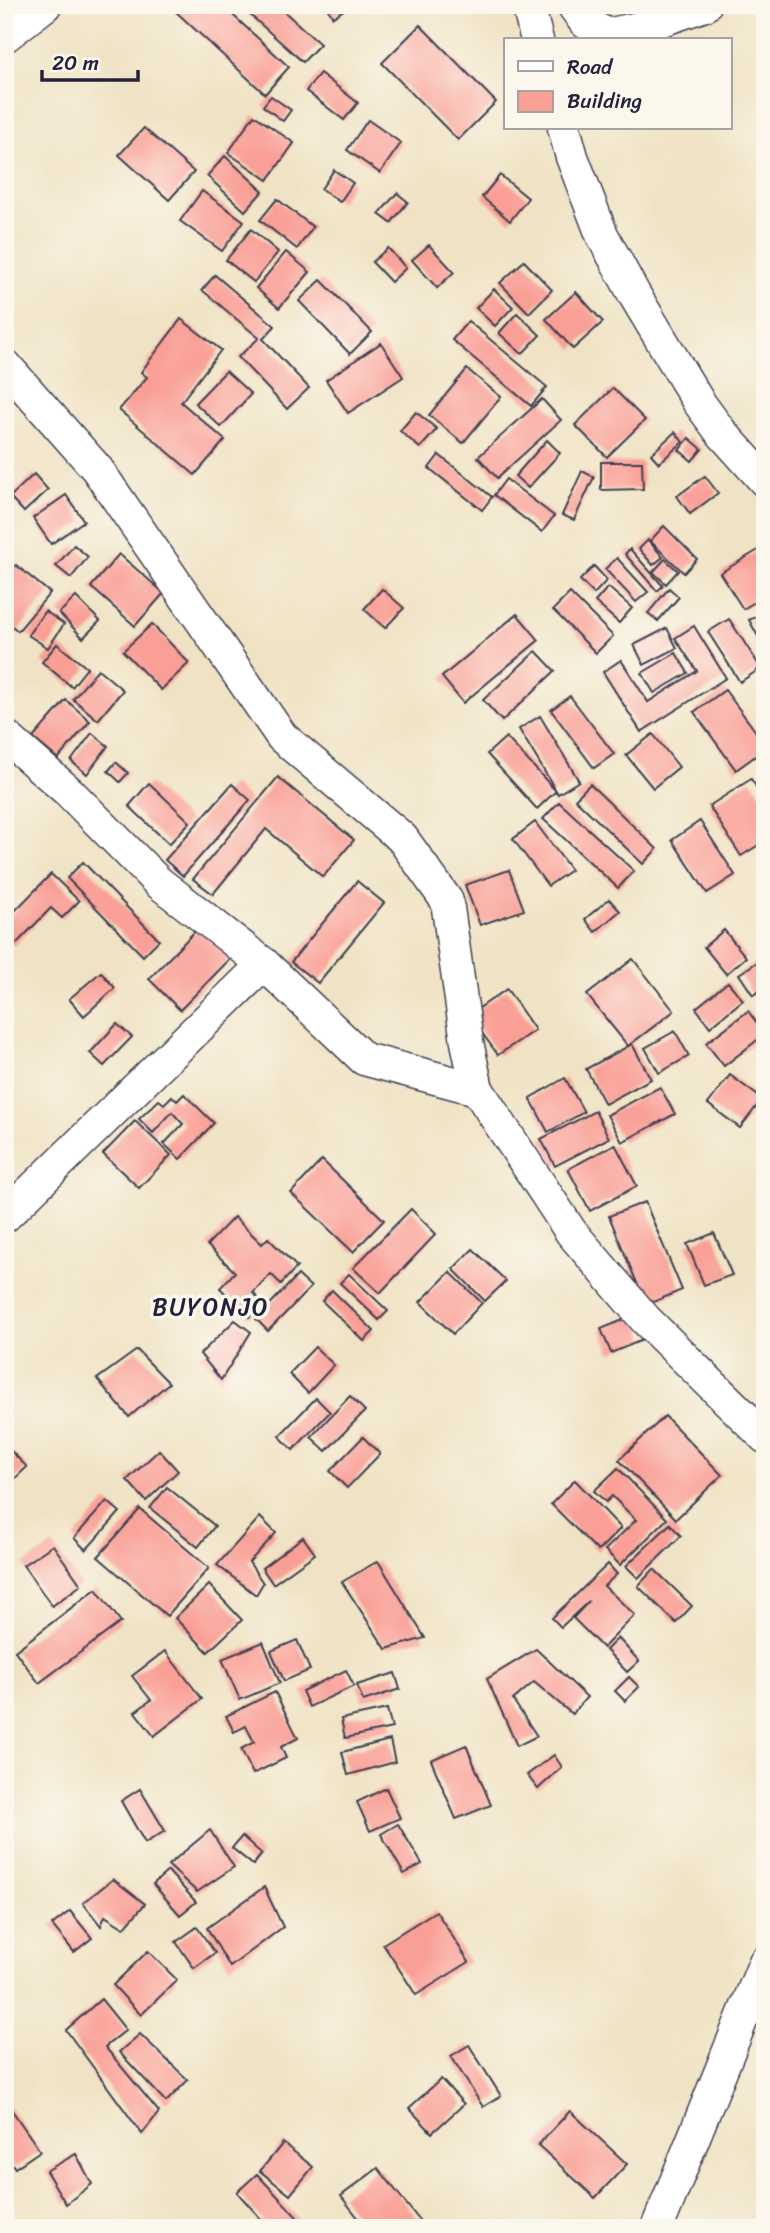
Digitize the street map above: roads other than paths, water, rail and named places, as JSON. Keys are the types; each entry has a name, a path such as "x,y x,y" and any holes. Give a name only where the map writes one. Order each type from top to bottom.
{"street":[{"path":"5,36 45,5"},
{"path":"528,5 536,38"},
{"path":"573,5 585,22 607,34 639,28 705,5"},
{"path":"565,130 572,157 602,234 634,294 698,401 765,481"},
{"path":"5,365 97,469 282,737 402,838 447,901 467,1042 477,1089 571,1232 646,1320 765,1437"},
{"path":"5,736 69,793 158,882 264,964 363,1059 477,1089"},
{"path":"5,1216 264,964"},
{"path":"657,2228 765,1962"}],"district":[{"name":"BUYONJO","path":"211,1307"}]}
